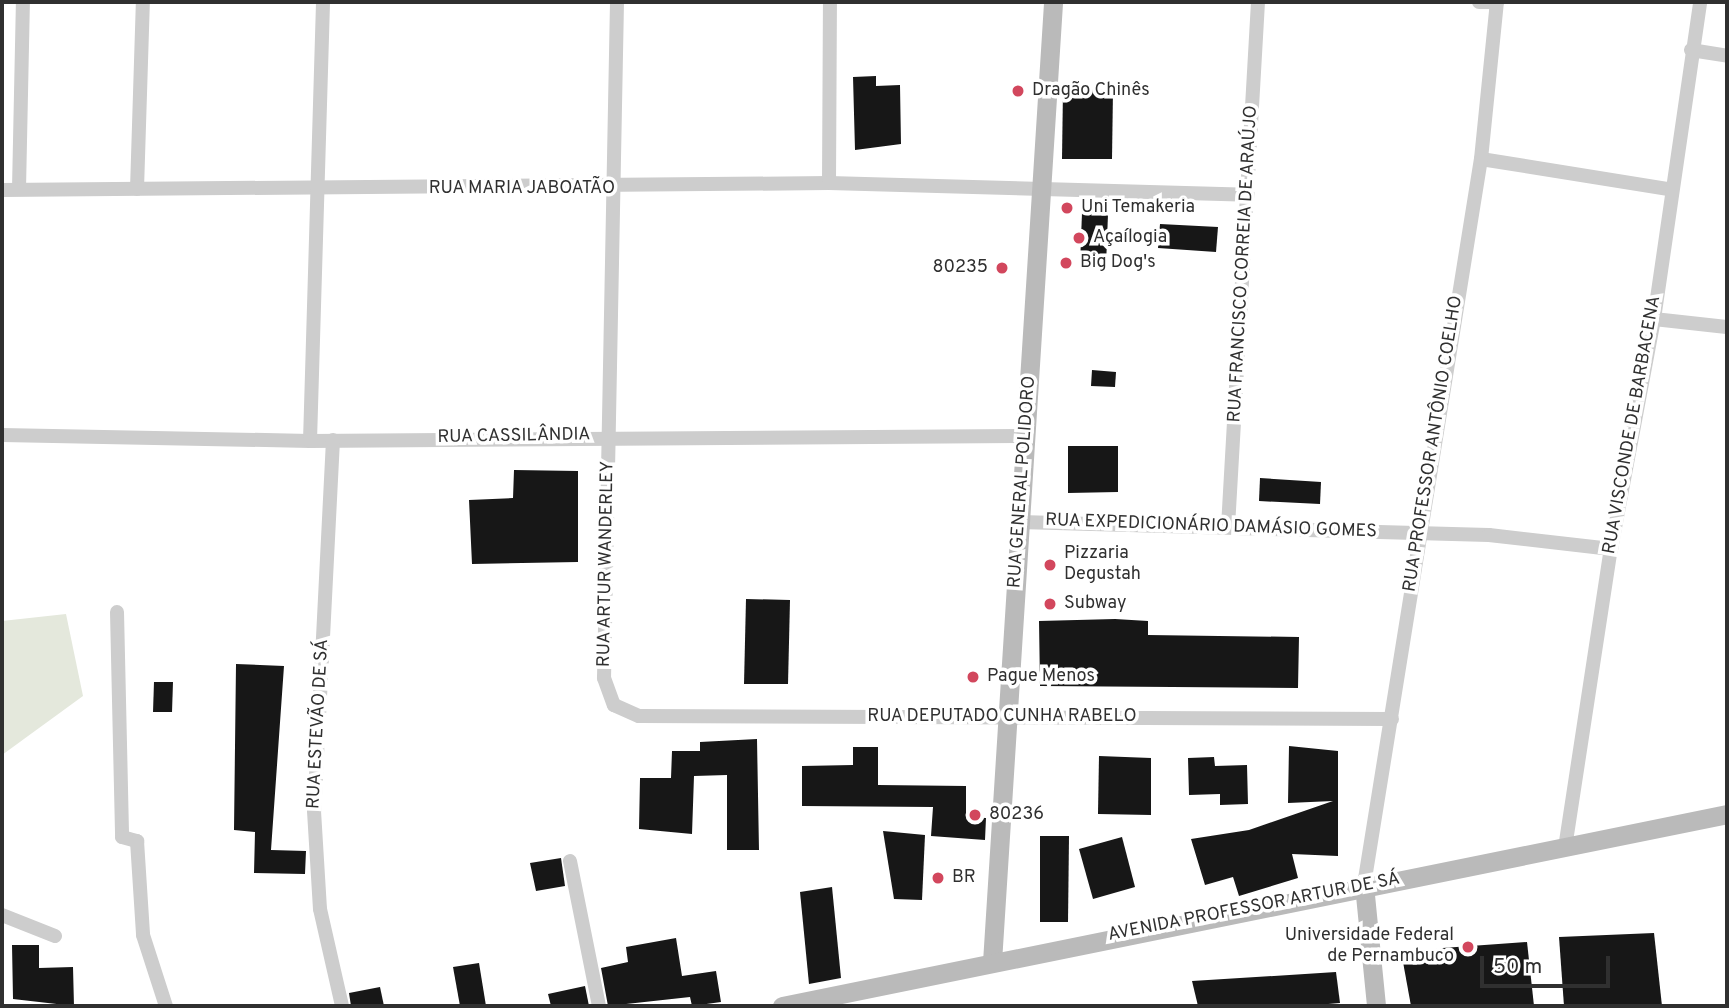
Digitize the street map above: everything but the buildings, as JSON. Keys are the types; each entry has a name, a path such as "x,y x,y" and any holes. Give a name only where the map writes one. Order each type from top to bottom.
{"street":[{"path":"19,189 23,2"},
{"path":"137,189 143,2"},
{"path":"310,441 322,189 323,2"},
{"name":"RUA ARTUR WANDERLEY","path":"614,705 604,678 617,2"},
{"path":"830,2 830,183"},
{"name":"RUA GENERAL POLIDORO","path":"992,962 1054,2"},
{"name":"RUA FRANCISCO CORREIA DE ARAÚJO","path":"1228,527 1258,2"},
{"path":"1479,2 1497,2"},
{"name":"RUA PROFESSOR ANTÔNIO COELHO","path":"1364,885 1481,159 1497,2"},
{"name":"RUA VISCONDE DE BARBACENA","path":"1565,848 1611,549 1654,320 1669,189 1700,2"},
{"path":"1691,50 1727,55"},
{"path":"1481,159 1669,189"},
{"name":"RUA MARIA JABOATÃO","path":"2,190 615,188 830,183 1043,186 1248,195"},
{"path":"1654,320 1727,327"},
{"name":"RUA CASSILÂNDIA","path":"2,435 310,441 610,436 1026,436"},
{"name":"RUA ESTEVÃO DE SÁ","path":"333,440 314,811 320,909 342,1006"},
{"name":"RUA EXPEDICIONÁRIO DAMÁSIO GOMES","path":"1020,522 1419,533 1611,549"},
{"path":"117,612 122,837 137,841 143,936 166,1006"},
{"name":"RUA DEPUTADO CUNHA RABELO","path":"614,705 639,716 1392,719"},
{"name":"AVENIDA PROFESSOR ARTUR DE SÁ","path":"782,1006 1364,885 1565,848 1727,814"},
{"path":"570,861 599,1006"},
{"path":"1364,885 1376,1006"},
{"path":"2,915 55,936"}],"shaded area":[{"path":"66,614 83,696 2,755 2,621"}],"place":[{"name":"Dragão Chinês","path":"1018,91"},
{"name":"Uni Temakeria","path":"1067,208"},
{"name":"Açaílogia","path":"1079,238"},
{"name":"Big Dog's","path":"1066,263"},
{"name":"80235","path":"1002,268"},
{"name":"Pizzaria Degustah","path":"1050,565"},
{"name":"Subway","path":"1050,604"},
{"name":"Pague Menos","path":"973,677"},
{"name":"80236","path":"975,815"},
{"name":"BR","path":"938,878"},
{"name":"Universidade Federal de Pernambuco","path":"1468,947"}]}
